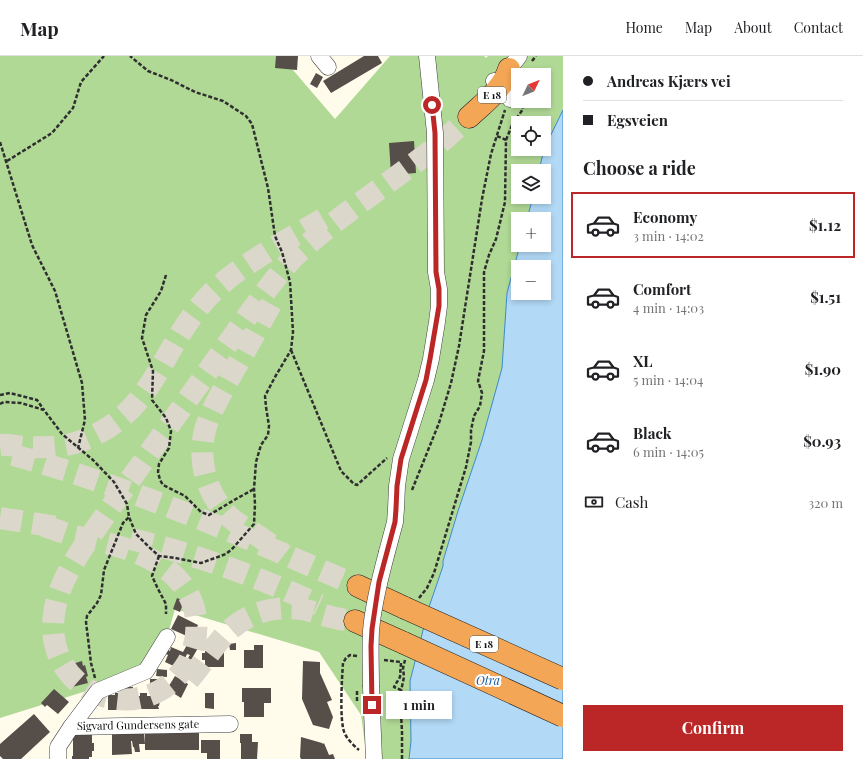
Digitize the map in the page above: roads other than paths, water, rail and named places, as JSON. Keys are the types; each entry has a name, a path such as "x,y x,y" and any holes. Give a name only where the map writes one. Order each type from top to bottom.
{"highway":[{"name":"E 18","path":"466,114 509,82"},
{"name":"E 18","path":"358,586 412,604 563,679"},
{"path":"354,621 404,653 563,716"}],"street":[{"path":"368,756 372,629 379,582 395,522 397,486 401,459 426,380 439,306 439,289 436,272 435,133 427,56"},
{"name":"Sigvard Gundersens gate","path":"71,727 98,691 146,671 167,638"},
{"name":"Sigvard Gundersens gate","path":"71,727 230,724"},
{"path":"58,759 58,748 71,727"}],"water":[{"name":"Otra","path":"563,110 563,759 409,759 411,741 410,681 429,607 443,566 443,561 458,511 482,440 502,368 507,293 511,278 511,300 551,300 551,260 516,260 518,252 551,252 551,212 529,212 531,204 551,204 551,164 541,164 542,156 551,156 551,135"}],"tunnel":[{"path":"44,526 74,536 86,538 90,539 102,542 133,551 158,563 179,581 187,592 193,605 196,619 196,632 194,646 189,660 186,666 172,682 159,691 144,697 114,699 100,695 86,688 74,678 60,659 55,645 53,630 57,598 68,572 88,540 93,533 98,526 127,484 249,314 271,284 296,255 329,227 433,149 469,117"},
{"path":"0,445 24,447 61,446 81,441 104,430 123,416 138,400 151,383 186,325 200,306 216,289 253,261 323,219"},
{"path":"271,304 211,414 205,430 202,454 203,466 210,490 223,510 240,525 284,555"},
{"path":"13,455 52,466 191,515 358,586"},
{"path":"0,518 57,527"},
{"path":"131,539 226,567 319,605"},
{"path":"189,680 229,631 247,618 267,610 289,608 301,609 355,621"}]}
